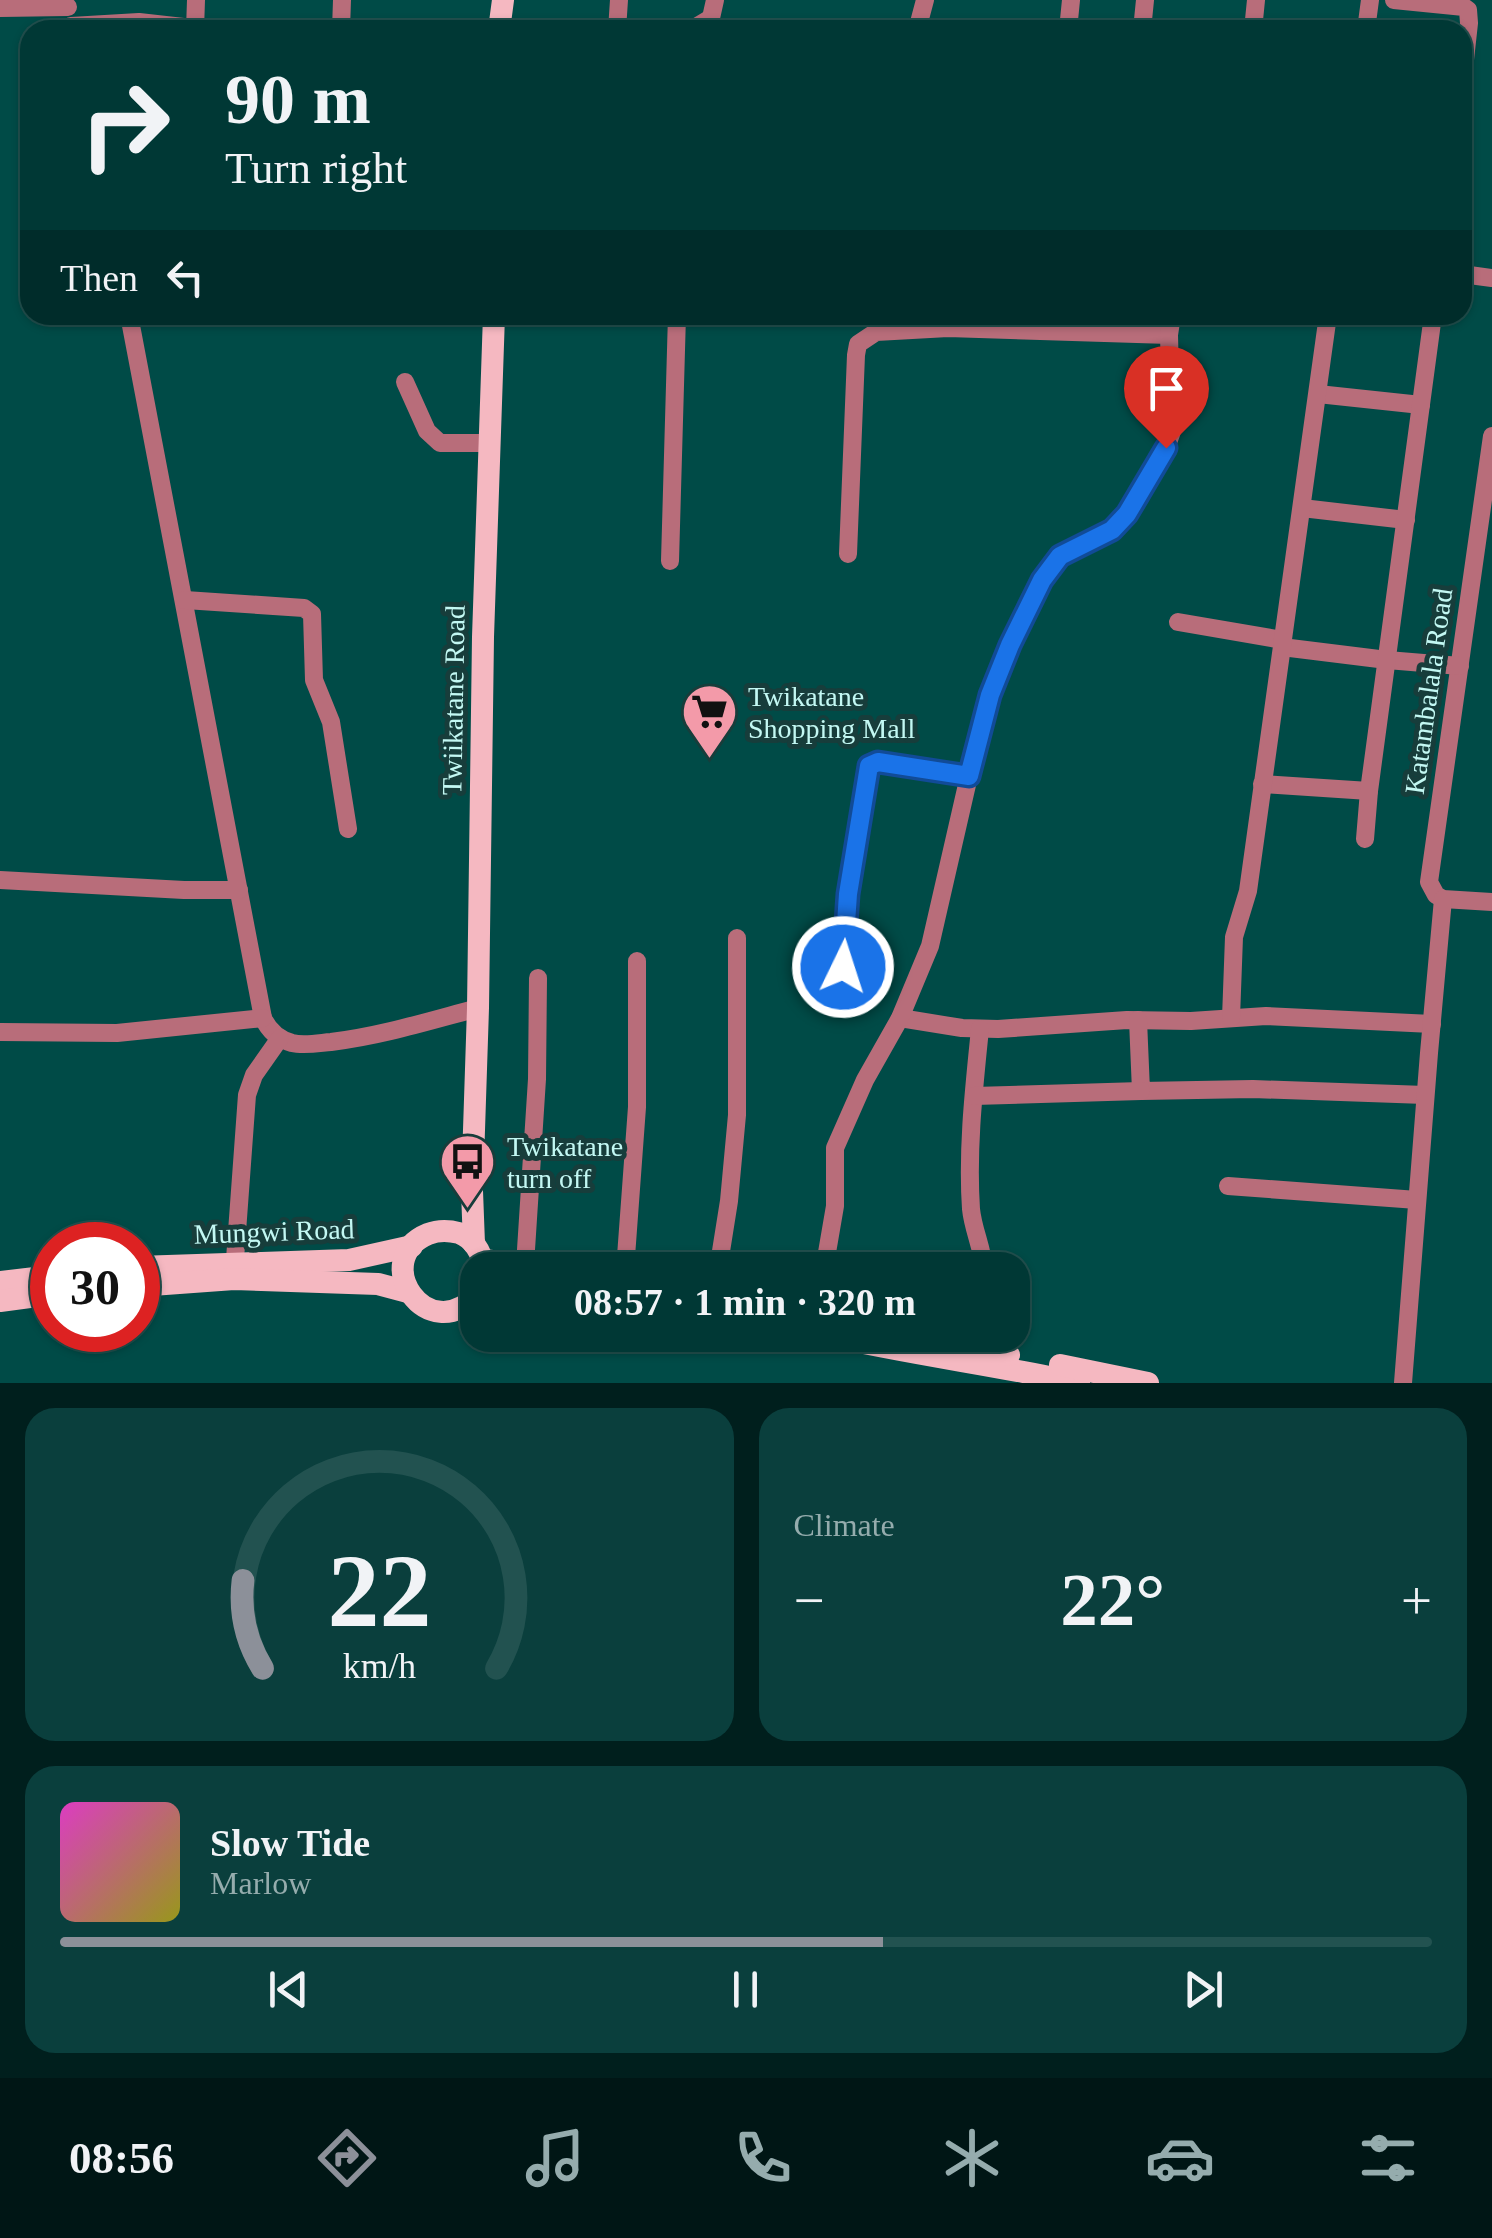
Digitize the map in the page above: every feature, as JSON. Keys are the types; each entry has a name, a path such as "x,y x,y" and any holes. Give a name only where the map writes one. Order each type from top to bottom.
{"main road":[{"name":"Twiikatane Road","path":"480,1252 472,1190 494,325"},
{"path":"472,1190 446,1230 456,1232 475,1252"},
{"name":"Mungwi Road","path":"160,1283 349,1260 412,1246 421,1237 446,1230"},
{"path":"408,1292 403,1268 412,1246"},
{"name":"Mungwi Road","path":"160,1268 378,1284 408,1292 429,1310 460,1308"},
{"path":"0,1282 30,1279"},
{"path":"0,1301 30,1297"},
{"path":"902,1352 1024,1371 1148,1383"},
{"path":"994,1352 1024,1371 1079,1383"}],"street":[{"path":"1394,0 1464,7 1468,10 1467,20"},
{"path":"0,8 116,20"},
{"path":"131,325 268,1028 295,1044 314,1044 370,1037 478,1008"},
{"path":"670,561 677,325"},
{"path":"827,1252 834,1206 835,1148 860,1090 900,1018 930,946 990,695 1042,580 1060,556 1112,530 1127,514 1166,448 1175,423 1170,325"},
{"path":"1231,1018 1234,937 1248,891 1327,325"},
{"path":"1365,839 1432,325"},
{"path":"848,554 858,344 876,332 948,328 1169,335"},
{"path":"405,382 427,431 440,443 490,443"},
{"path":"1318,394 1421,404"},
{"name":"Katambalala Road","path":"1444,898 1436,895 1429,882 1492,436"},
{"path":"1302,508 1406,520"},
{"path":"184,600 304,608 312,614 314,680 331,722 348,829"},
{"path":"1178,622 1282,644 1460,666"},
{"path":"844,1008 848,894 869,766 878,762 969,776"},
{"path":"1262,784 1370,791"},
{"path":"0,880 239,890"},
{"path":"1404,1383 1444,898 1492,902"},
{"path":"721,1252 737,1115 738,938"},
{"path":"626,1252 637,1108 637,961"},
{"path":"526,1252 537,1079 538,978"},
{"path":"900,1018 980,1029 1266,1016 1432,1024"},
{"path":"0,1032 117,1033 263,1018"},
{"path":"1138,1020 1142,1091"},
{"path":"980,1029 970,1152 972,1213 982,1252"},
{"path":"235,1271 246,1095 254,1075 280,1038"},
{"path":"974,1096 1253,1089 1425,1095"},
{"path":"1228,1186 1417,1200"}],"place":[{"name":"Twikatane Shopping Mall","path":"709,761"},
{"name":"Twikatane turn off","path":"468,1211"}],"route":[{"path":"843,967 848,894 869,766 878,762 969,776 990,695 1042,580 1060,556 1112,530 1143,490 1166,448"}]}
